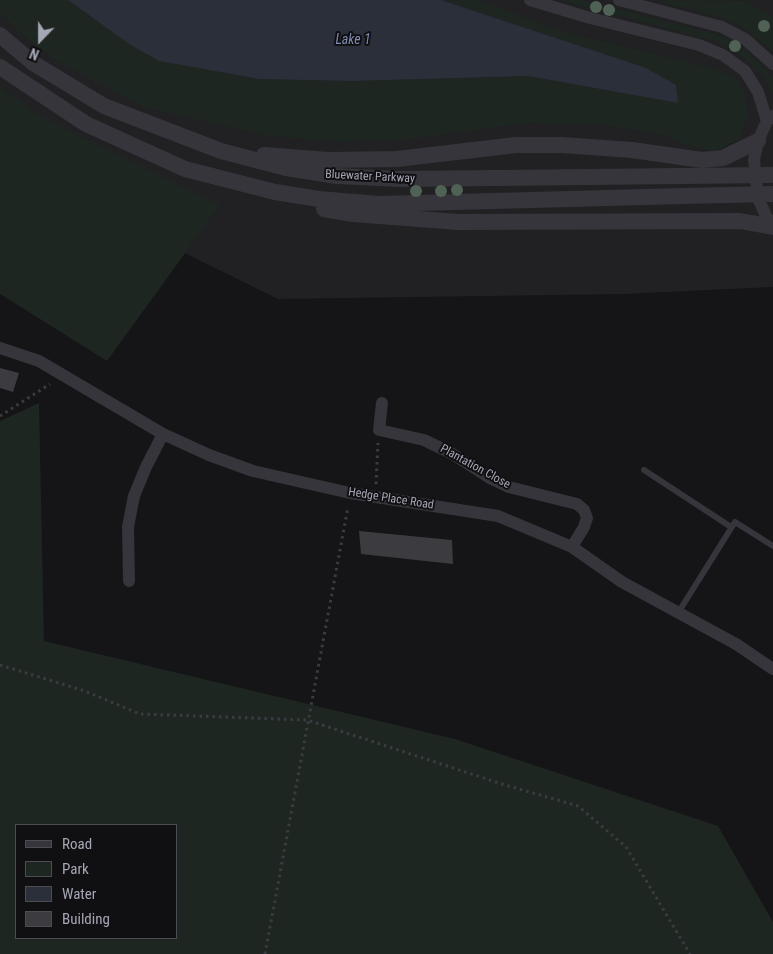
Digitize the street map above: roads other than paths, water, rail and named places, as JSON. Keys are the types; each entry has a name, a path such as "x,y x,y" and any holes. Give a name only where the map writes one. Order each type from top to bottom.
{"street":[{"path":"530,0 590,18 699,45 723,55 745,71 758,92 770,119 758,140 754,160 758,198 767,218 773,225"},
{"path":"619,0 722,27 745,39 773,64"},
{"name":"Bluewater Parkway","path":"0,35 33,63 104,106 222,151 286,168 352,178 773,175"},
{"name":"Bluewater Parkway","path":"0,67 86,124 184,169 282,193 364,203 424,204 773,194"},
{"path":"222,151 328,160 397,159 516,145 562,145 632,150 702,160 723,158 758,140"},
{"path":"184,169 301,205 353,214 482,223 740,221 773,225"},
{"name":"Hedge Place Road","path":"0,348 39,361 164,434 208,455 253,471 350,493 498,516 572,547 622,582 736,644 773,669"},
{"name":"Plantation Close","path":"382,403 379,430 424,440 451,453 509,488 577,504 584,510 587,518 572,547"},
{"path":"129,581 128,527 134,496 146,467 164,434"}],"lane":[{"path":"644,470 731,527"},
{"path":"678,613 735,522 773,546"}],"water":[{"name":"Lake 1","path":"68,0 441,0 646,68 676,85 678,103 528,76 352,81 259,79 159,61 129,44"}]}
